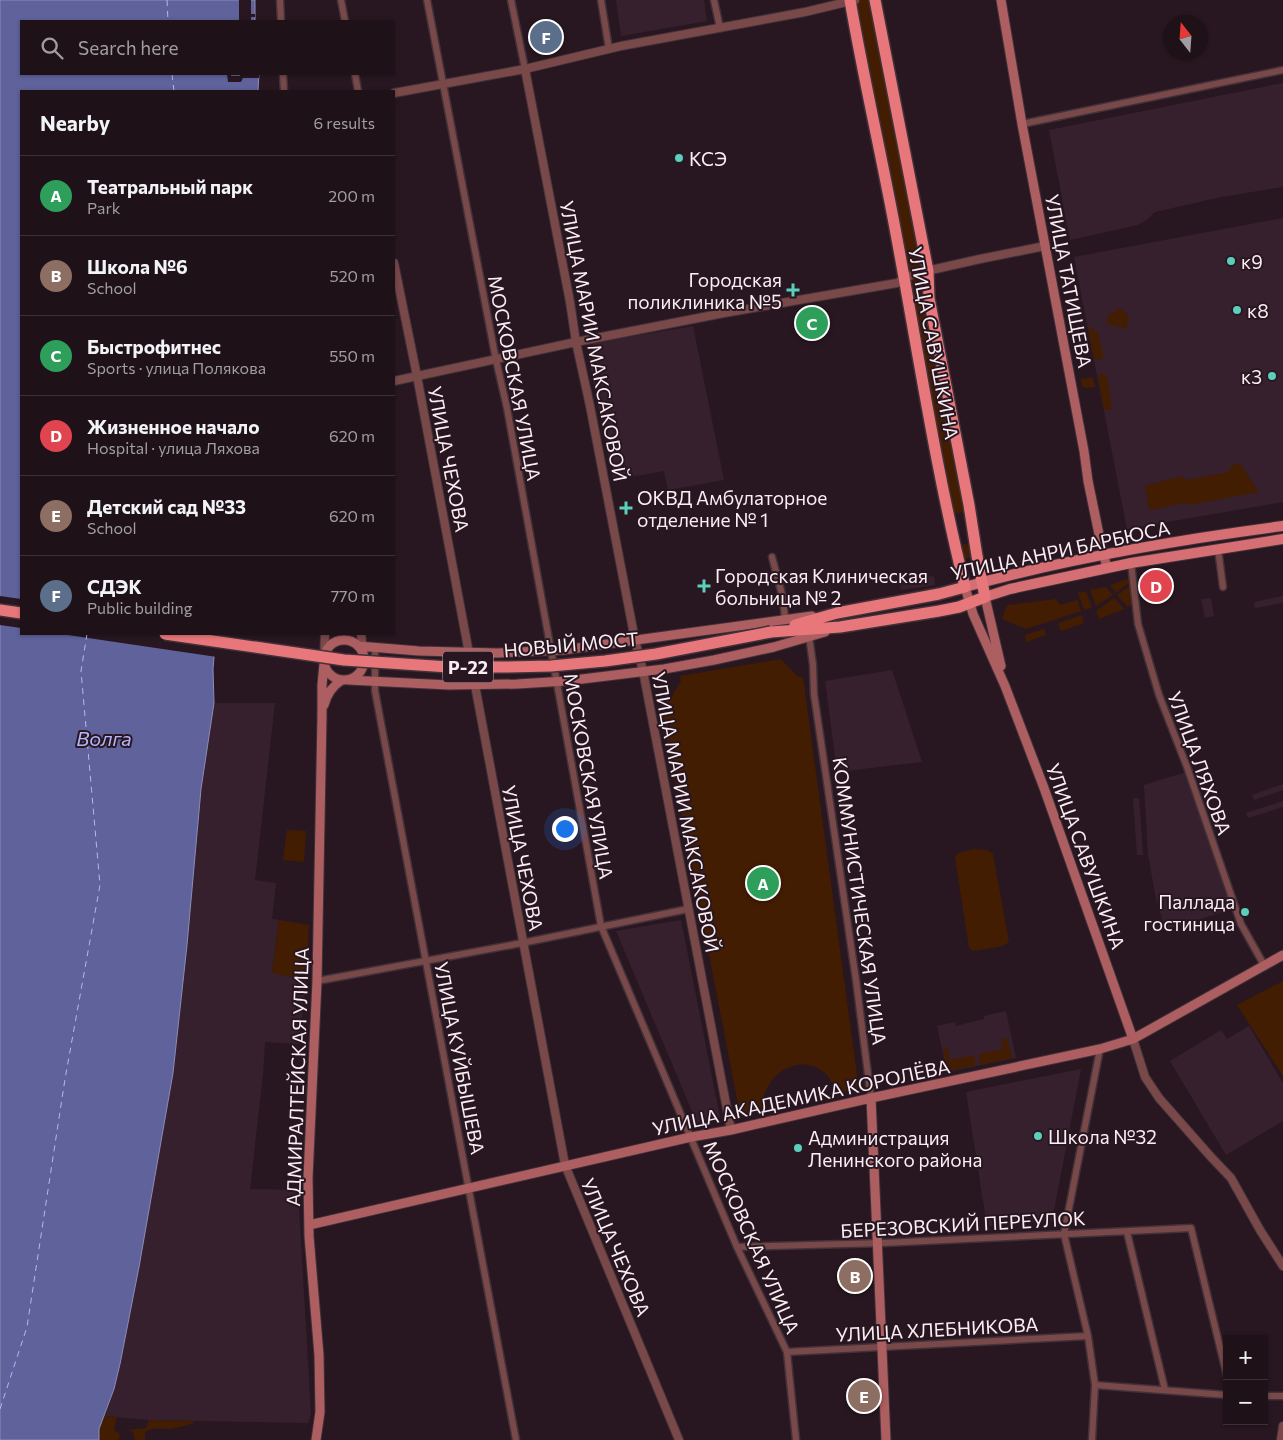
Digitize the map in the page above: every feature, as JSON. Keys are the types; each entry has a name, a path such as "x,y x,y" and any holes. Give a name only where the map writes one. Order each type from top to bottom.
{"highway":[{"name":"УЛИЦА САВУШКИНА","path":"852,0 949,515 965,587"},
{"name":"УЛИЦА САВУШКИНА","path":"875,0 928,271 929,298 986,597"},
{"path":"949,515 970,511"},
{"name":"УЛИЦА АНРИ БАРБЮСА","path":"771,632 837,613 965,587"},
{"name":"УЛИЦА АНРИ БАРБЮСА","path":"771,632 840,627 945,610 986,597"},
{"path":"0,610 20,613"},
{"name":"НОВЫЙ МОСТ","path":"172,635 344,660 450,667 505,667 551,666 656,654 771,632"}],"main road":[{"name":"УЛИЦА ТАТИЩЕВА","path":"1002,0 1022,124 1084,451 1088,481 1107,568"},
{"name":"УЛИЦА АНРИ БАРБЮСА","path":"965,587 1104,555 1283,526"},
{"name":"УЛИЦА АНРИ БАРБЮСА","path":"986,597 1010,589 1131,563 1283,539"},
{"name":"УЛИЦА САВУШКИНА","path":"965,587 980,631 1005,686 1045,793 1133,1039"},
{"name":"УЛИЦА САВУШКИНА","path":"986,597 1005,686"},
{"path":"837,613 563,650 497,653 419,650 360,646 347,640 340,640 329,646 324,660 326,670 330,675 336,679 345,680 449,685 556,682 606,677 714,660 774,647 840,627"},
{"path":"322,715 328,694 336,684 353,678 361,671 364,658 360,646"},
{"name":"АДМИРАЛТЕЙСКАЯ УЛИЦА","path":"316,1440 320,1412 308,1178 317,981 324,660"},
{"name":"УЛИЦА АКАДЕМИКА КОРОЛЁВА","path":"309,1225 691,1137 731,1130 1100,1049 1133,1039 1283,955"},
{"name":"КОММУНИСТИЧЕСКАЯ УЛИЦА","path":"871,1098 886,1440"}],"street":[{"path":"280,0 281,20"},
{"path":"341,0 345,20"},
{"name":"МОСКОВСКАЯ УЛИЦА","path":"427,0 496,360 507,408 601,926 737,1247 787,1352 796,1440"},
{"name":"УЛИЦА МАРИИ МАКСАКОВОЙ","path":"510,0 635,640 643,671 731,1130"},
{"path":"601,0 608,49"},
{"path":"714,0 720,28"},
{"path":"395,93 525,69 608,49 805,12 852,0"},
{"path":"1022,124 1283,70"},
{"path":"283,75 284,90"},
{"path":"355,75 358,90"},
{"path":"395,380 724,313 897,282 913,274 1045,246"},
{"name":"УЛИЦА ЧЕХОВА","path":"395,268 417,376 565,1166 679,1440"},
{"path":"1218,549 1223,586"},
{"path":"772,557 783,598 785,619"},
{"name":"УЛИЦА ЛЯХОВА","path":"1131,563 1138,624 1159,695 1187,768 1241,924 1264,965"},
{"path":"324,660 325,635"},
{"path":"360,646 361,635"},
{"name":"КОММУНИСТИЧЕСКАЯ УЛИЦА","path":"809,636 814,694 871,1098"},
{"name":"УЛИЦА КУЙБЫШЕВА","path":"375,647 375,691 516,1440"},
{"path":"317,981 522,943 688,909"},
{"path":"1133,1039 1146,1077 1154,1091 1231,1178 1283,1266"},
{"path":"1092,1440 1095,1385 1088,1336 1064,1234 1100,1049"},
{"name":"БЕРЕЗОВСКИЙ ПЕРЕУЛОК","path":"737,1247 877,1243 1190,1228 1223,1360"},
{"path":"1127,1232 1165,1390"},
{"name":"УЛИЦА ХЛЕБНИКОВА","path":"787,1352 1088,1336"},
{"path":"1095,1385 1223,1395"},
{"path":"1268,1396 1283,1396"},
{"path":"1281,1440 1283,1426"}],"shaded area":[{"path":"616,0 704,0 707,21 621,36"},
{"path":"851,0 876,0 970,511 949,515"},
{"path":"1283,83 1283,187 1221,197 1155,212 1137,225 1070,240 1049,130"},
{"path":"1283,218 1283,502 1127,529 1074,257"},
{"path":"1118,308 1124,310 1129,317 1126,329 1106,323 1110,312 1114,313"},
{"path":"693,326 724,480 668,490 664,471 613,480 588,354 593,343"},
{"path":"1088,327 1097,331 1104,358 1097,360 1093,357"},
{"path":"1101,373 1107,376 1112,409 1104,410 1098,377"},
{"path":"1093,377 1095,387 1086,388 1082,386 1081,379"},
{"path":"1240,464 1259,492 1189,505 1186,503 1149,510 1145,486 1181,476 1187,480 1228,472 1232,465"},
{"path":"964,544 970,546 972,554 969,558 964,559 960,549"},
{"path":"934,576 935,585 901,590 899,581"},
{"path":"1129,578 1130,582 1116,593 1110,585"},
{"path":"1132,584 1134,603 1128,607 1117,595"},
{"path":"1106,587 1113,595 1096,606 1090,590"},
{"path":"1086,591 1092,608 1084,610 1078,593"},
{"path":"1283,596 1283,603 1255,608 1254,602"},
{"path":"1114,598 1124,609 1099,619 1096,611"},
{"path":"1211,598 1214,616 1205,618 1201,599"},
{"path":"1056,599 1060,605 1077,600 1081,611 1026,629 1002,619 1007,605"},
{"path":"1082,615 1084,623 1061,631 1058,623"},
{"path":"1044,629 1046,635 1026,642 1025,635"},
{"path":"781,659 798,677 803,677 859,1090 836,1093 832,1082 825,1073 818,1068 802,1064 787,1068 774,1078 764,1095 765,1111 740,1114 660,702 670,700 681,681 680,676"},
{"path":"892,670 922,762 837,772 825,681"},
{"path":"214,703 275,703 255,880 276,883 272,919 279,920 272,972 306,980 299,1044 265,1042 250,1189 298,1190 311,1414 308,1423 149,1420 105,1416 120,1364 173,1073 201,789"},
{"path":"1186,772 1232,909 1165,930 1155,894 1148,854 1144,785"},
{"path":"1283,784 1283,790 1254,800 1252,795"},
{"path":"1133,798 1139,798 1143,855 1137,855"},
{"path":"1283,801 1283,807 1248,818 1246,813"},
{"path":"287,830 306,831 304,862 283,860"},
{"path":"973,849 987,850 993,854 1009,942 1003,946 973,951 969,948 955,857 959,853"},
{"path":"279,920 309,925 306,980 272,973"},
{"path":"681,920 720,1117 697,1123 616,931"},
{"path":"1283,981 1283,1076 1237,1005"},
{"path":"1006,1011 1016,1058 947,1072 937,1026 955,1022 956,1026 984,1019 984,1016"},
{"path":"1249,1026 1283,1083 1283,1121 1226,1155 1170,1061 1221,1030 1227,1039"},
{"path":"1007,1038 1012,1058 981,1065 978,1054 1003,1049 1001,1040"},
{"path":"948,1048 950,1060 974,1055 976,1065 948,1071 943,1049"},
{"path":"1081,1069 1052,1221 987,1226 966,1092"},
{"path":"105,1416 117,1417 114,1430 120,1434 119,1440 93,1440"},
{"path":"149,1420 194,1421 193,1423 175,1428 150,1429 146,1433 145,1440 135,1440 133,1432 128,1430 146,1428"}],"water":[{"name":"Волга","path":"0,0 255,0 255,20 20,20 20,75 259,75 258,90 20,90 20,635 216,635 213,669 214,703 201,789 173,1073 139,1267 114,1389 99,1429 99,1440 0,1440"}],"pier":[{"path":"239,0 251,0 251,14 255,14 255,17 251,17 251,20 239,20"},
{"path":"227,75 259,75 259,78 243,78 241,82 228,82"},
{"path":"0,596 20,599 20,628 0,625"},
{"path":"68,635 219,635 217,657"}],"ferry route":[{"path":"167,0 168,20"},
{"path":"172,75 174,90"},
{"path":"0,1409 27,1327 65,1079 100,885 81,671 87,635"}],"place":[{"name":"СДЭК","path":"546,37"},
{"name":"КСЭ","path":"679,158"},
{"name":"к9","path":"1231,261"},
{"name":"Городская поликлиника №5","path":"793,290"},
{"name":"к8","path":"1237,310"},
{"name":"Быстрофитнес","path":"812,323"},
{"name":"к3","path":"1272,376"},
{"name":"ОКВД Амбулаторное отделение № 1","path":"626,508"},
{"name":"Городская Клиническая больница № 2","path":"704,586"},
{"name":"Жизненное начало","path":"1156,586"},
{"name":"Театральный парк","path":"763,883"},
{"name":"Паллада гостиница","path":"1245,912"},
{"name":"Школа №32","path":"1038,1136"},
{"name":"Администрация Ленинского района","path":"798,1148"},
{"name":"Школа №6","path":"855,1276"},
{"name":"Детский сад №33","path":"864,1396"}]}
